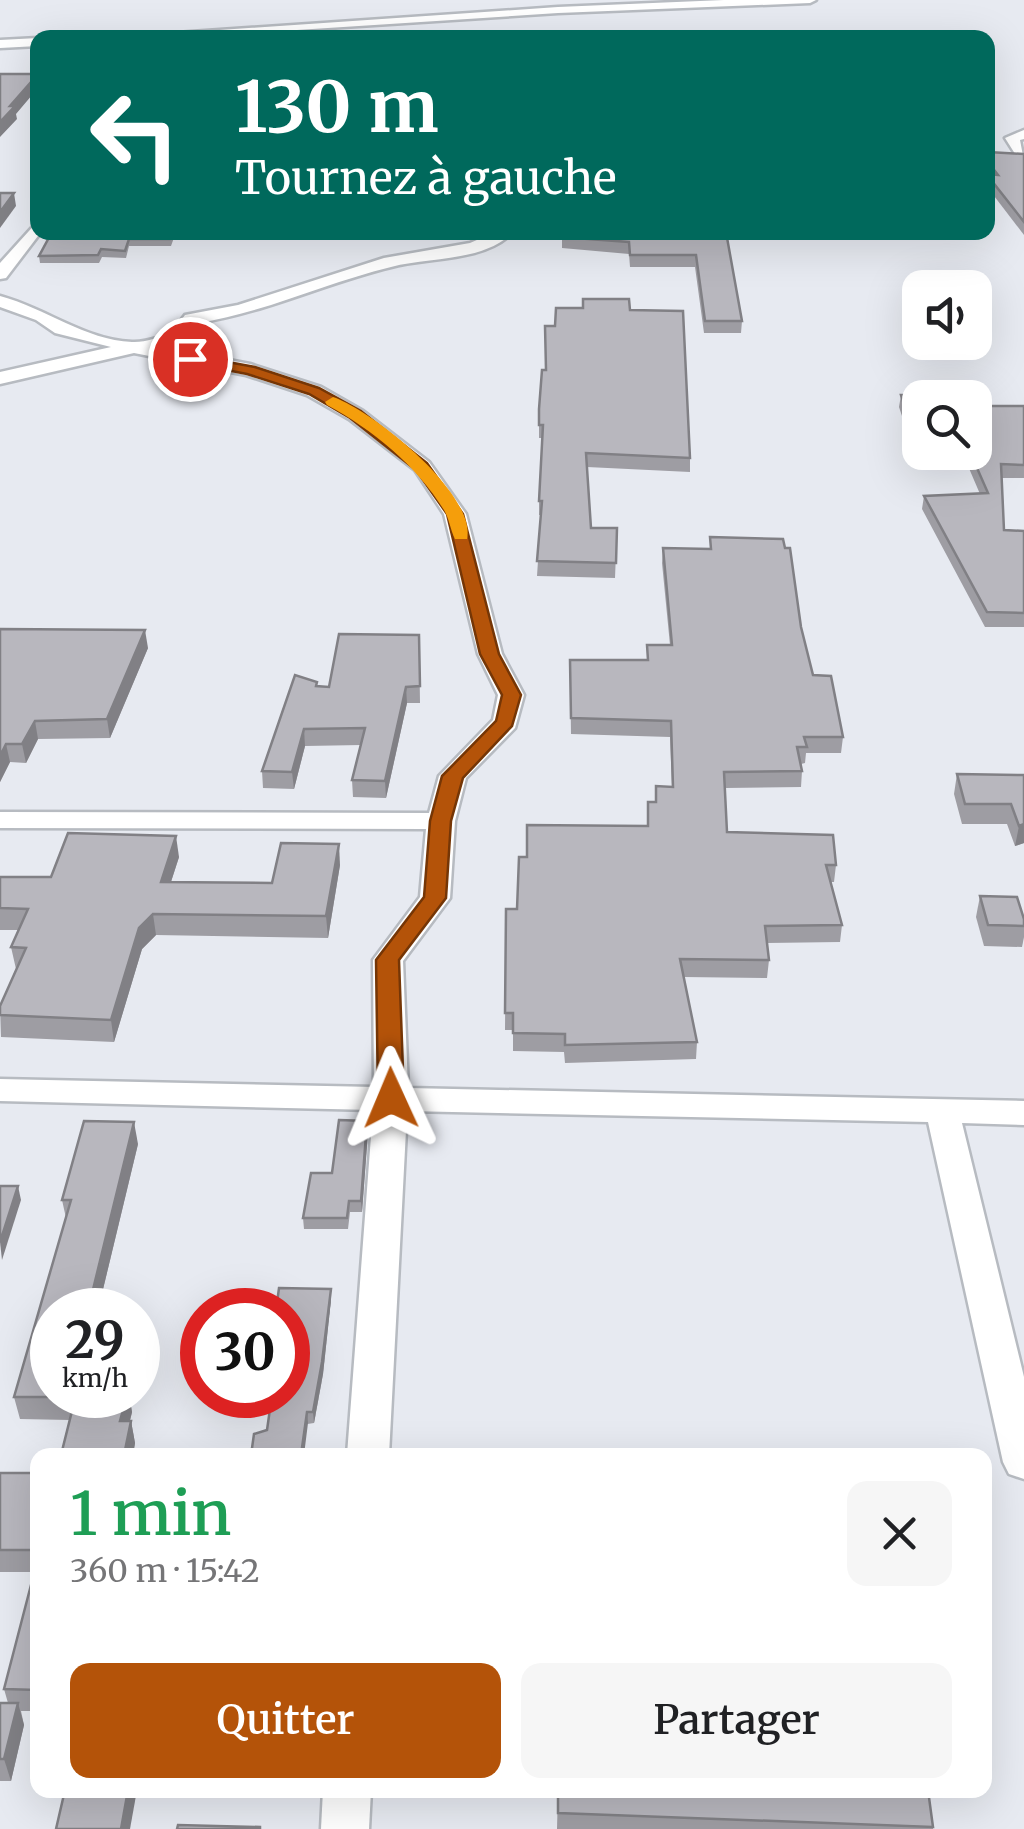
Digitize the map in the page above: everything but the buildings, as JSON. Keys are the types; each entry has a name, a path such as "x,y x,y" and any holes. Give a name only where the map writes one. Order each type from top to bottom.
{"street":[{"path":"252,30 558,10 810,0"},
{"path":"0,44 30,42"},
{"path":"1024,134 1012,138 1024,156"},
{"path":"0,274 30,236"},
{"path":"0,378 177,338 191,319 230,315 340,276 462,250 489,240"},
{"path":"0,301 42,316 61,329 250,370 314,391 356,414 422,466 455,514 490,654 511,695 506,722 453,776 440,821 435,898 388,960 391,1098 368,1448"},
{"path":"0,820 440,821"},
{"path":"0,1090 1024,1112"},
{"path":"942,1111 1024,1462"},
{"path":"345,1829 347,1798"}],"slow traffic":[{"path":"333,402 356,414 422,466 455,514 461,535"}],"route":[{"path":"190,359 250,370 314,391 356,414 422,466 455,514 490,654 511,695 506,722 453,776 440,821 435,898 388,960 391,1098"}]}
